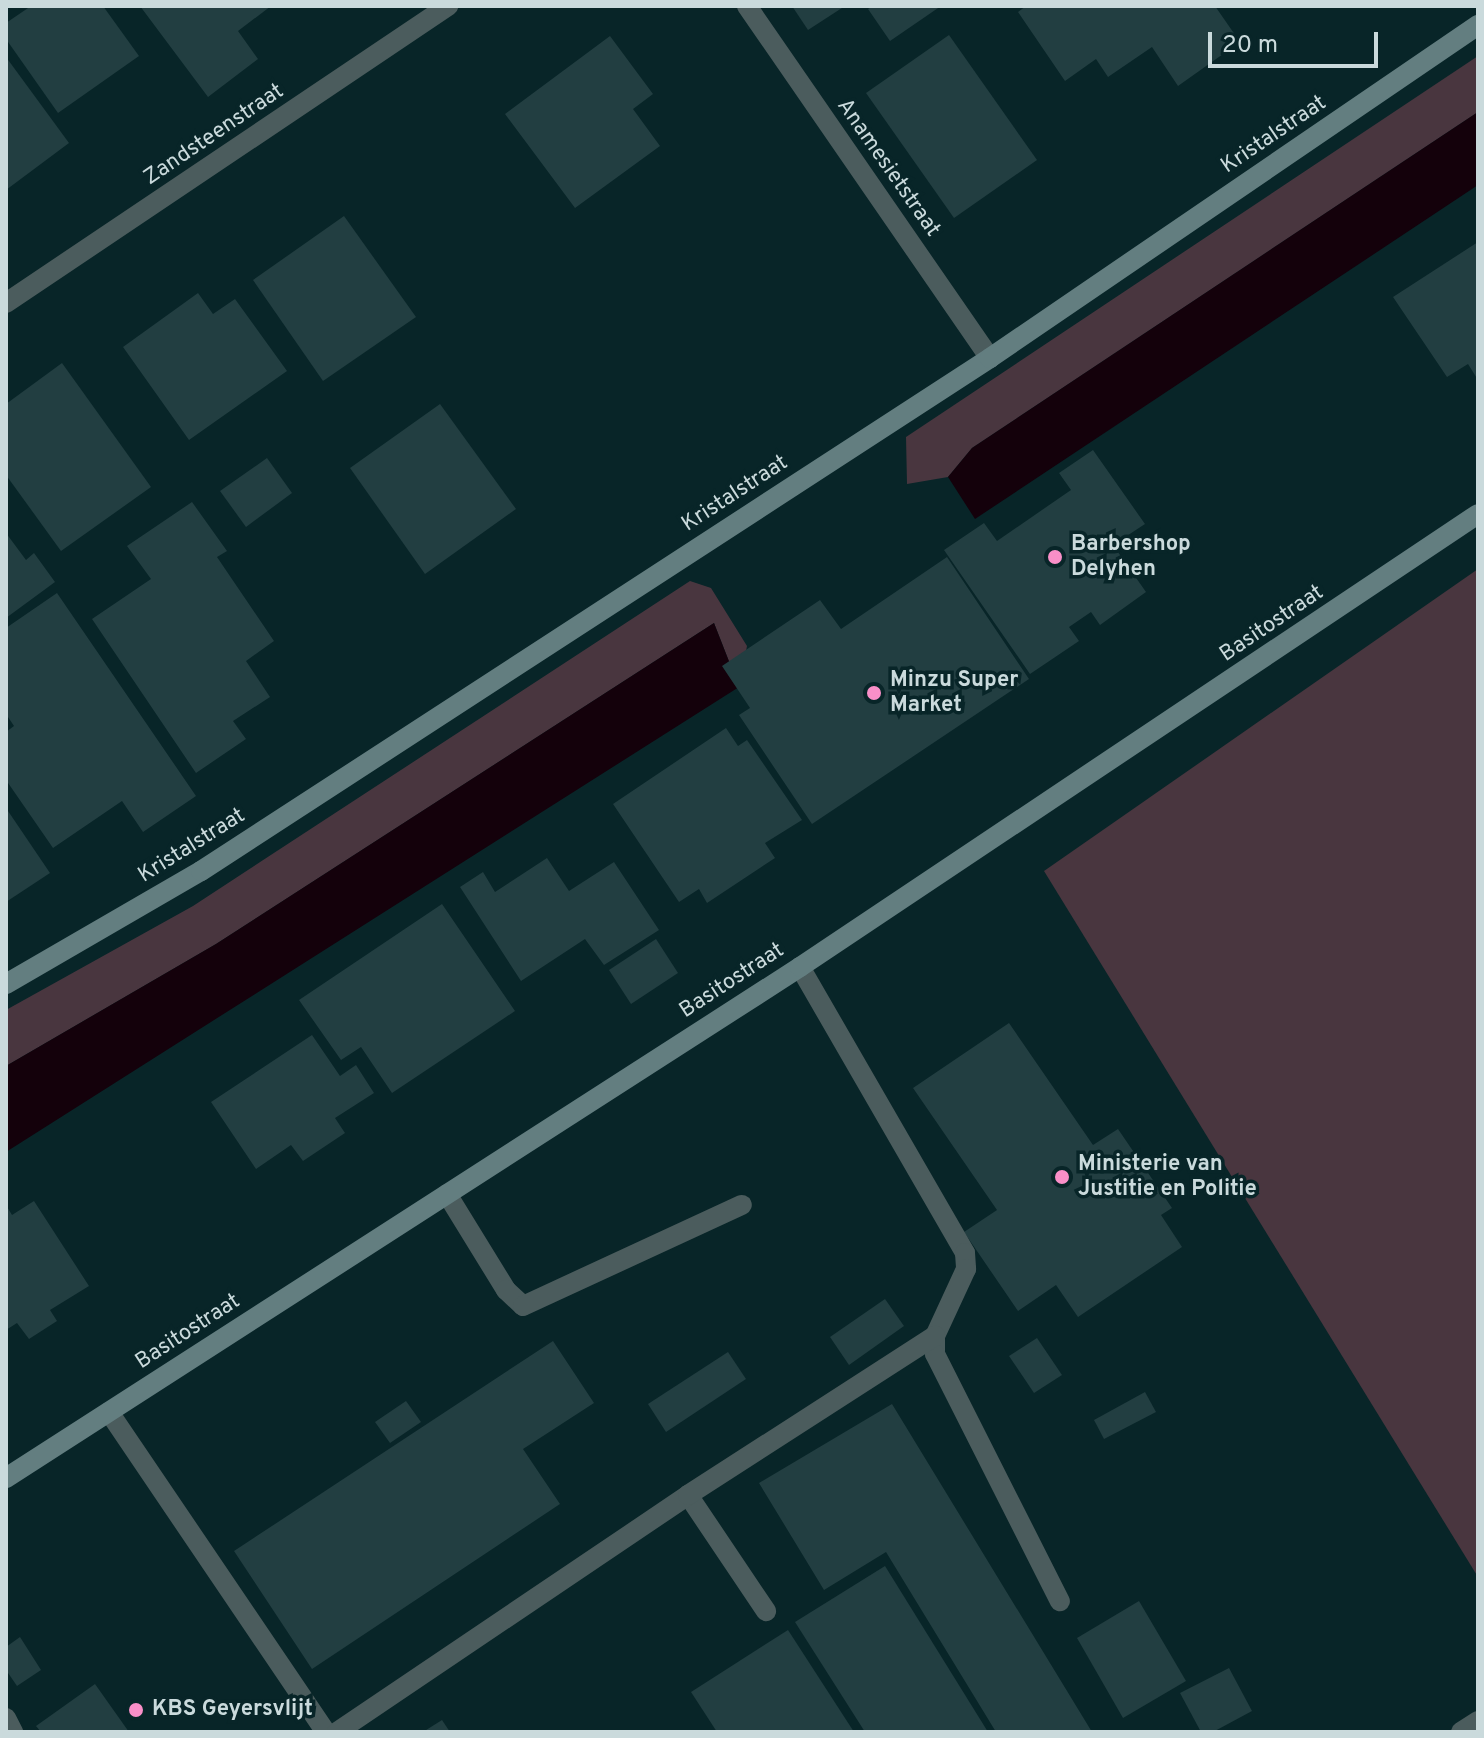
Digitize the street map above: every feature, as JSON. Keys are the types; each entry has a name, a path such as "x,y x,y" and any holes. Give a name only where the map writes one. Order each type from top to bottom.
{"street":[{"name":"Zandsteenstraat","path":"6,303 448,6"},
{"name":"Anamesietstraat","path":"747,6 990,358"},
{"name":"Kristalstraat","path":"6,984 201,871 990,358 1478,25"},
{"name":"Basitostraat","path":"6,1478 800,967 1478,514"},
{"path":"800,967 965,1253 966,1269 935,1336 935,1354 1060,1601"},
{"path":"447,1194 506,1290 523,1306 742,1205"},
{"path":"337,1732 688,1495 935,1336"},
{"path":"109,1412 326,1732"},
{"path":"688,1495 766,1611"},
{"path":"6,1718 13,1732"},
{"path":"1461,1732 1478,1721"}],"shaded area":[{"path":"1478,56 1478,112 972,448 948,477 907,484 906,437"},
{"path":"1478,112 1478,185 975,519 948,477 972,448"},
{"path":"1478,569 1478,1577 1044,871"},
{"path":"690,581 711,588 747,646 739,687 714,623 216,944 6,1066 6,1010 193,906"},
{"path":"714,623 739,687 6,1152 6,1066 216,944"}],"building":[{"path":"31,6 103,6 139,56 58,113 6,39 6,23"},
{"path":"140,6 271,6 238,31 258,59 208,97"},
{"path":"792,6 845,6 808,30"},
{"path":"873,6 941,6 890,41 868,9"},
{"path":"1026,6 1215,6 1240,42 1178,86 1152,47 1108,77 1096,59 1065,81 1018,12"},
{"path":"949,35 1037,160 954,218 866,93"},
{"path":"610,36 653,94 633,109 660,146 575,208 505,114"},
{"path":"6,57 69,143 6,190"},
{"path":"344,216 416,317 323,381 253,280"},
{"path":"1478,242 1478,380 1468,364 1447,377 1393,297"},
{"path":"198,293 213,314 235,299 287,371 189,440 123,347"},
{"path":"62,363 151,487 61,551 6,475 6,404"},
{"path":"440,404 516,509 425,574 350,468"},
{"path":"1093,450 1145,524 1113,545 1146,592 1100,625 1091,612 1069,627 1079,641 1030,674 944,550 984,523 997,541 1071,490 1059,473"},
{"path":"267,458 292,493 246,527 220,491"},
{"path":"192,502 227,551 217,557 274,641 246,661 270,697 233,721 246,739 196,773 92,619 151,579 127,546"},
{"path":"6,533 26,560 34,553 55,582 6,618"},
{"name":"Minzu Super Market","path":"947,557 1029,679 812,824 739,715 750,708 722,666 820,600 841,629"},
{"path":"57,593 196,796 143,832 122,801 53,848 6,780 6,732 14,726 6,714 6,628"},
{"path":"726,728 738,746 747,740 802,820 765,843 775,858 707,903 699,889 679,902 613,804"},
{"path":"6,808 50,873 6,902"},
{"path":"547,858 569,891 614,862 659,930 604,965 585,939 521,981 460,887 483,872 495,892"},
{"path":"442,904 515,1011 392,1093 361,1047 341,1060 299,1000"},
{"path":"656,939 678,973 631,1004 609,970"},
{"name":"Ministerie van Justitie en Politie","path":"1009,1023 1093,1145 1118,1129 1172,1208 1161,1215 1182,1247 1078,1317 1056,1285 1018,1311 964,1232 997,1210 913,1088"},
{"path":"312,1035 340,1076 356,1065 374,1093 335,1118 345,1133 303,1161 291,1145 256,1169 211,1102"},
{"path":"34,1201 89,1286 50,1310 57,1321 29,1339 17,1323 6,1330 6,1205 12,1215"},
{"path":"885,1299 904,1326 849,1365 830,1337"},
{"path":"1037,1338 1062,1375 1034,1393 1009,1356"},
{"path":"553,1341 594,1403 523,1449 560,1504 312,1669 234,1551"},
{"path":"728,1352 746,1379 666,1432 648,1404"},
{"path":"1145,1392 1156,1412 1104,1439 1094,1420"},
{"path":"406,1401 421,1422 390,1443 375,1422"},
{"path":"892,1404 1092,1732 996,1732 886,1552 824,1590 759,1483"},
{"path":"885,1566 988,1732 865,1732 795,1622"},
{"path":"1139,1601 1186,1681 1123,1718 1077,1638"},
{"path":"788,1630 854,1732 717,1732 691,1692"},
{"path":"20,1637 41,1670 17,1686 6,1670 6,1647"},
{"path":"1229,1668 1252,1711 1213,1732 1201,1732 1180,1693"},
{"path":"95,1684 129,1732 41,1732 36,1726"},
{"path":"442,1720 450,1732 423,1732"}],"place":[{"name":"Barbershop Delyhen","path":"1055,557"},
{"name":"Minzu Super Market","path":"874,693"},
{"name":"Ministerie van Justitie en Politie","path":"1062,1177"},
{"name":"KBS Geyersvlijt","path":"136,1710"}]}
